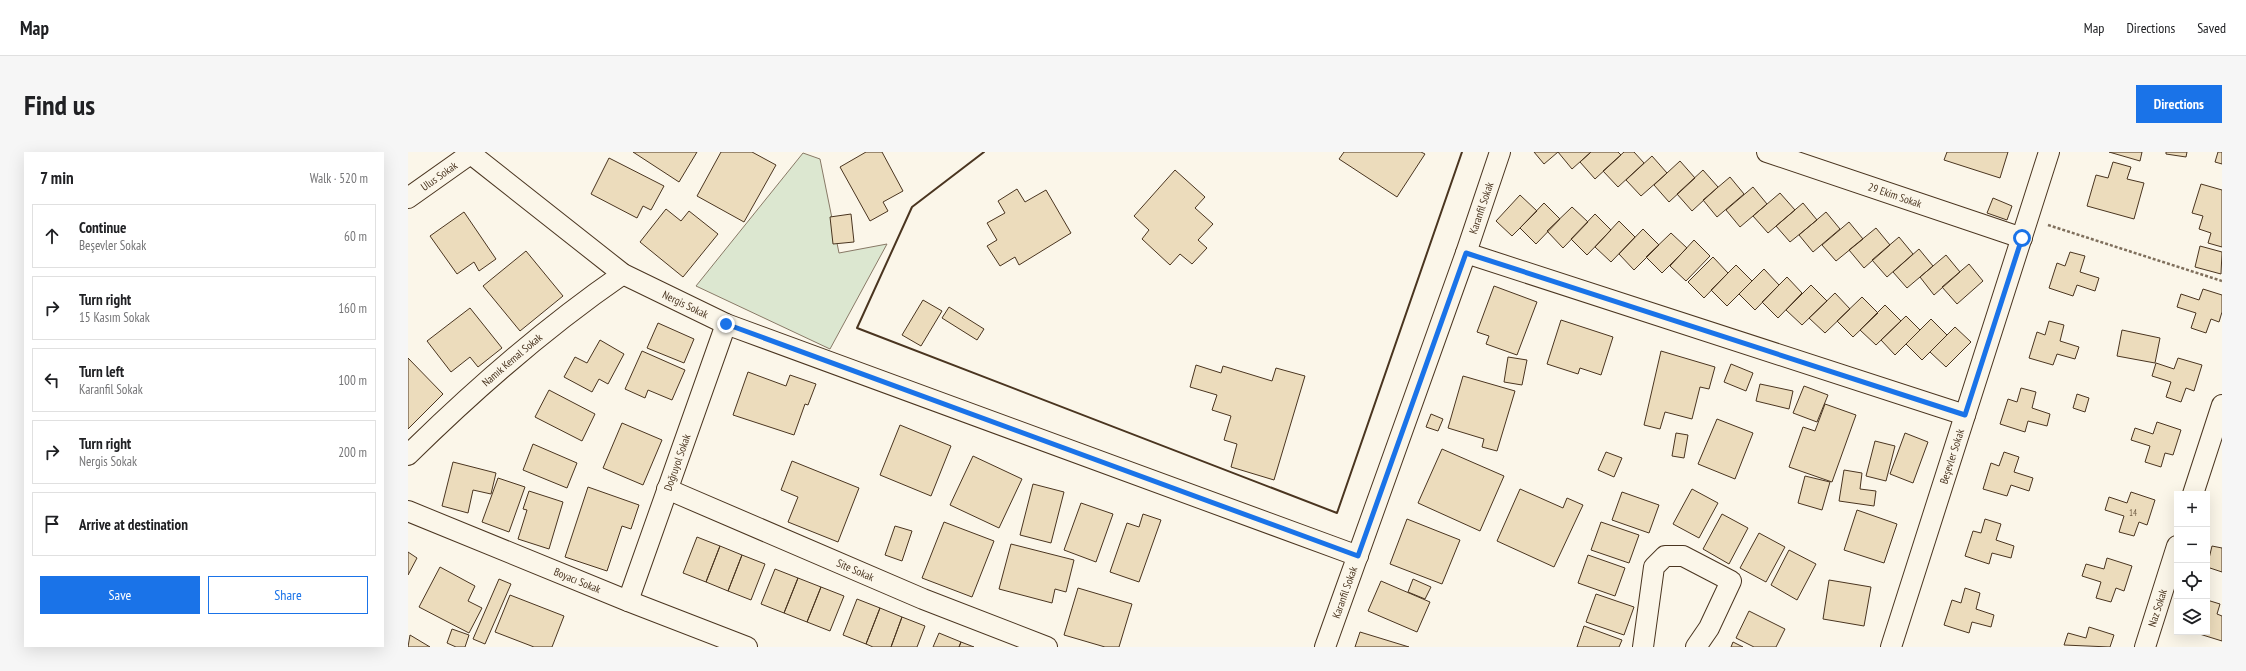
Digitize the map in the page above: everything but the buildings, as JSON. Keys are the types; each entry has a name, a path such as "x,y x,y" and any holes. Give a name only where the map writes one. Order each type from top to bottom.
{"street":[{"name":"Karanfil Sokak","path":"1324,647 1466,253 1500,152"},
{"name":"29 Ekim Sokak","path":"1766,152 2022,238"},
{"name":"Beşevler Sokak","path":"1891,647 2049,152"},
{"name":"Ulus Sokak","path":"408,198 472,153"},
{"name":"Nergis Sokak","path":"472,153 623,274 726,324 1358,556"},
{"path":"1466,253 1965,415"},
{"name":"Namık Kemal Sokak","path":"408,455 525,348 572,309 623,274"},
{"name":"Doğruyol Sokak","path":"628,601 726,324"},
{"path":"2195,491 2216,449 2222,404"},
{"name":"Site Sokak","path":"667,489 923,599 1046,647"},
{"name":"Boyacı Sokak","path":"408,512 628,601 747,647"},
{"name":"Naz Sokak","path":"2145,647 2174,555"},
{"path":"1643,647 1654,567 1665,556 1683,556 1731,581 1709,628 1696,647"}],"path":[{"path":"2028,219 2222,280"}],"green space":[{"path":"803,153 820,159 839,253 887,244 830,349 696,286"}],"wall":[{"path":"984,152 912,207 857,328 1337,513 1462,152"}],"route":[{"path":"726,324 1358,556 1466,253 1965,415 2022,238"}]}
